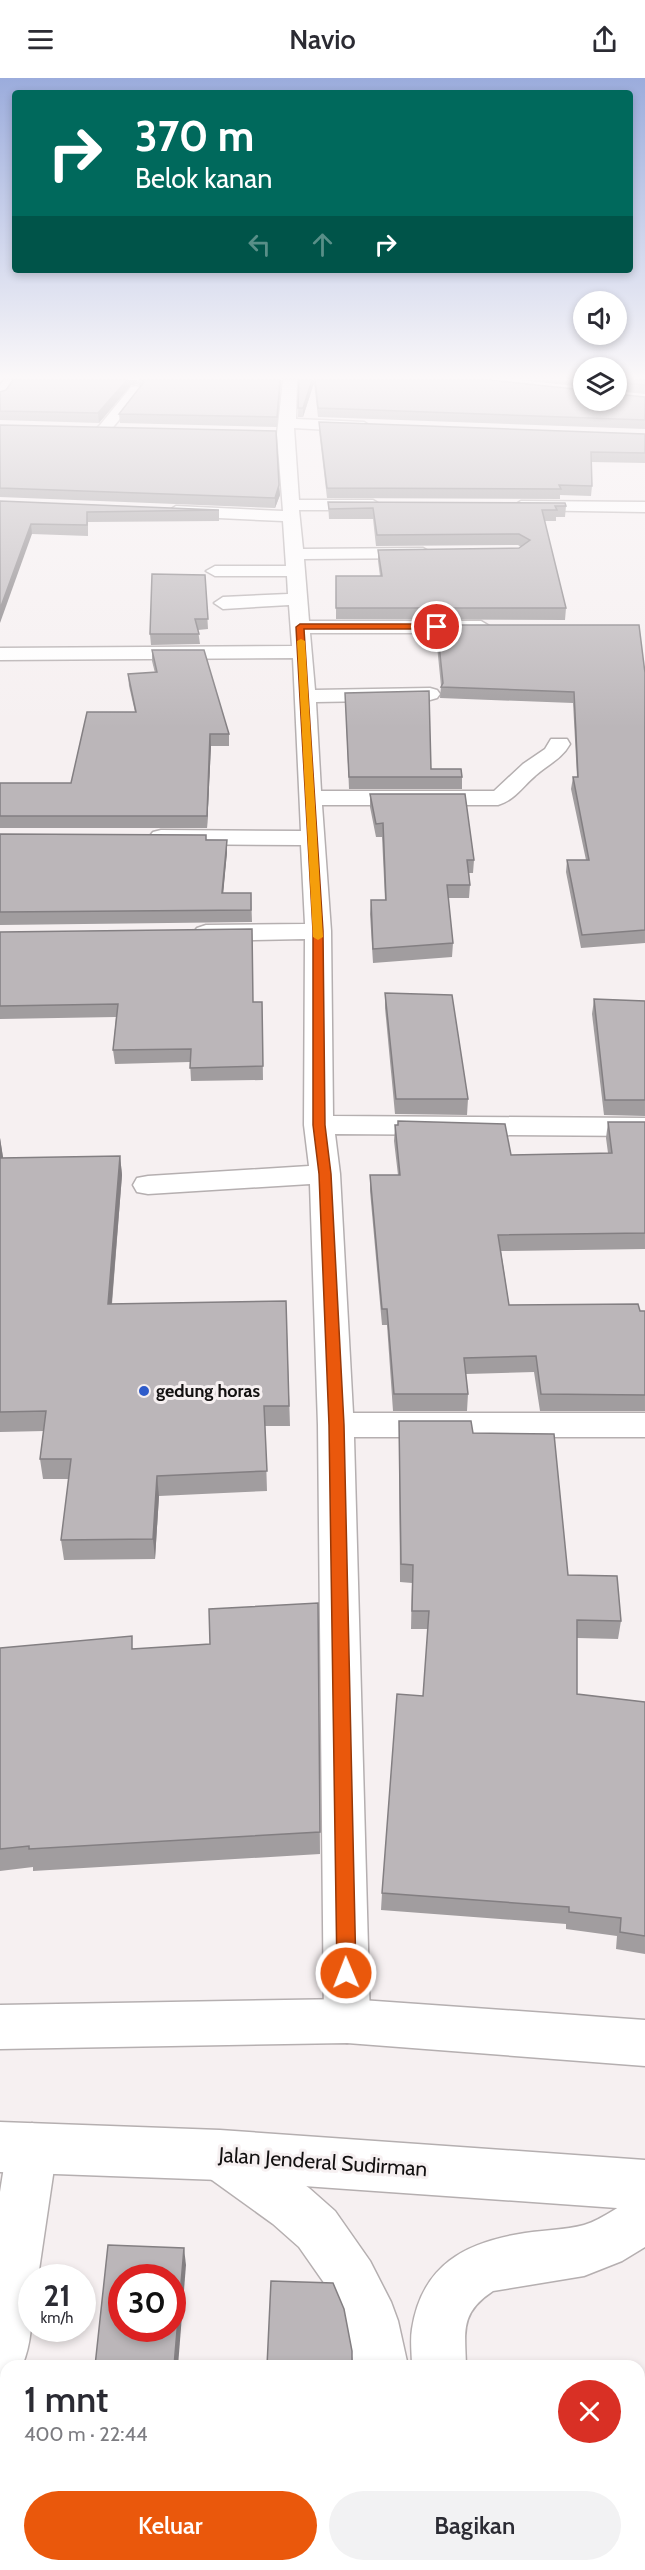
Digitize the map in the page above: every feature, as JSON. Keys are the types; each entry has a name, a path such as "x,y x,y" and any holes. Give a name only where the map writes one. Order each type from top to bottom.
{"street":[{"path":"289,496 305,696 318,931 319,1125 325,1174 336,1425 347,2021"},
{"path":"163,511 290,510 385,505"},
{"path":"503,506 645,507"},
{"path":"0,654 298,601 435,553"},
{"path":"215,571 298,601"},
{"path":"223,603 298,601 494,627"},
{"path":"305,696 430,694"},
{"path":"309,798 498,798 508,794 517,779 556,751 560,744"},
{"path":"144,837 312,838"},
{"path":"177,933 318,931"},
{"path":"319,1125 645,1127"},
{"path":"148,1185 325,1174"},
{"path":"336,1425 645,1425"},
{"path":"0,2027 347,2021 645,2043"},
{"path":"0,2355 16,2147"},
{"name":"Jalan Jenderal Sudirman","path":"16,2147 220,2155 645,2185"},
{"path":"220,2155 291,2206 317,2229 352,2279 372,2321 380,2360"},
{"path":"440,2360 438,2329 447,2302 457,2284 478,2269 507,2260 587,2250 610,2240 645,2218"}],"building":[{"path":"228,496 276,496 275,498"},
{"path":"0,501 219,510 87,512 87,525 31,524 0,609"},
{"path":"328,502 565,503 566,506 555,506 557,510 542,510 566,608 336,608 336,576 382,576 378,550 519,548 530,540 519,534 377,535 373,508 329,509"},
{"path":"152,574 205,575 208,619 195,619 199,634 150,634"},
{"path":"437,625 639,625 645,673 645,930 582,935 567,860 589,860 573,777 578,777 574,692 441,687 443,683"},
{"path":"152,650 204,650 229,734 210,734 207,816 0,816 0,783 71,783 87,712 136,712 128,674 157,672"},
{"path":"429,691 431,769 461,769 462,777 349,777 345,693"},
{"path":"370,794 465,794 474,860 467,860 470,885 447,885 453,943 373,949 371,900 386,900 383,823 376,824"},
{"path":"0,834 206,835 206,840 227,840 222,893 251,893 251,910 0,912"},
{"path":"252,929 253,1002 262,1002 263,1066 190,1068 191,1049 113,1050 118,1004 0,1006 0,932"},
{"path":"385,993 452,995 468,1099 396,1099"},
{"path":"594,999 645,1001 645,1100 605,1100"},
{"path":"398,1121 505,1124 511,1155 612,1153 608,1122 645,1122 645,1233 498,1235 509,1305 638,1304 640,1311 645,1311 645,1395 541,1394 536,1356 464,1358 468,1394 394,1394 387,1309 382,1309 370,1175 400,1175 395,1125 398,1125"},
{"path":"120,1156 108,1304 286,1301 289,1406 264,1406 267,1471 157,1476 153,1539 61,1540 71,1459 40,1459 46,1411 0,1412 0,1158"},
{"path":"399,1421 471,1421 473,1433 554,1434 568,1575 617,1576 621,1621 577,1620 577,1694 645,1702 645,1936 620,1932 621,1918 569,1912 569,1907 382,1893 397,1694 423,1696 429,1611 412,1611 413,1565 401,1564"},
{"path":"318,1603 320,1832 0,1849 0,1648 132,1636 132,1649 210,1644 209,1609"},
{"path":"108,2245 184,2248 183,2264 108,2264 108,2342 176,2342 175,2360 96,2360"},
{"path":"271,2281 333,2283 344,2309 352,2360 267,2360"}],"slow traffic":[{"path":"301,641 318,937"}],"place":[{"name":"gedung horas","path":"144,1391"}],"route":[{"path":"346,1973 336,1425 325,1174 319,1125 318,931 300,627 437,627"}]}
